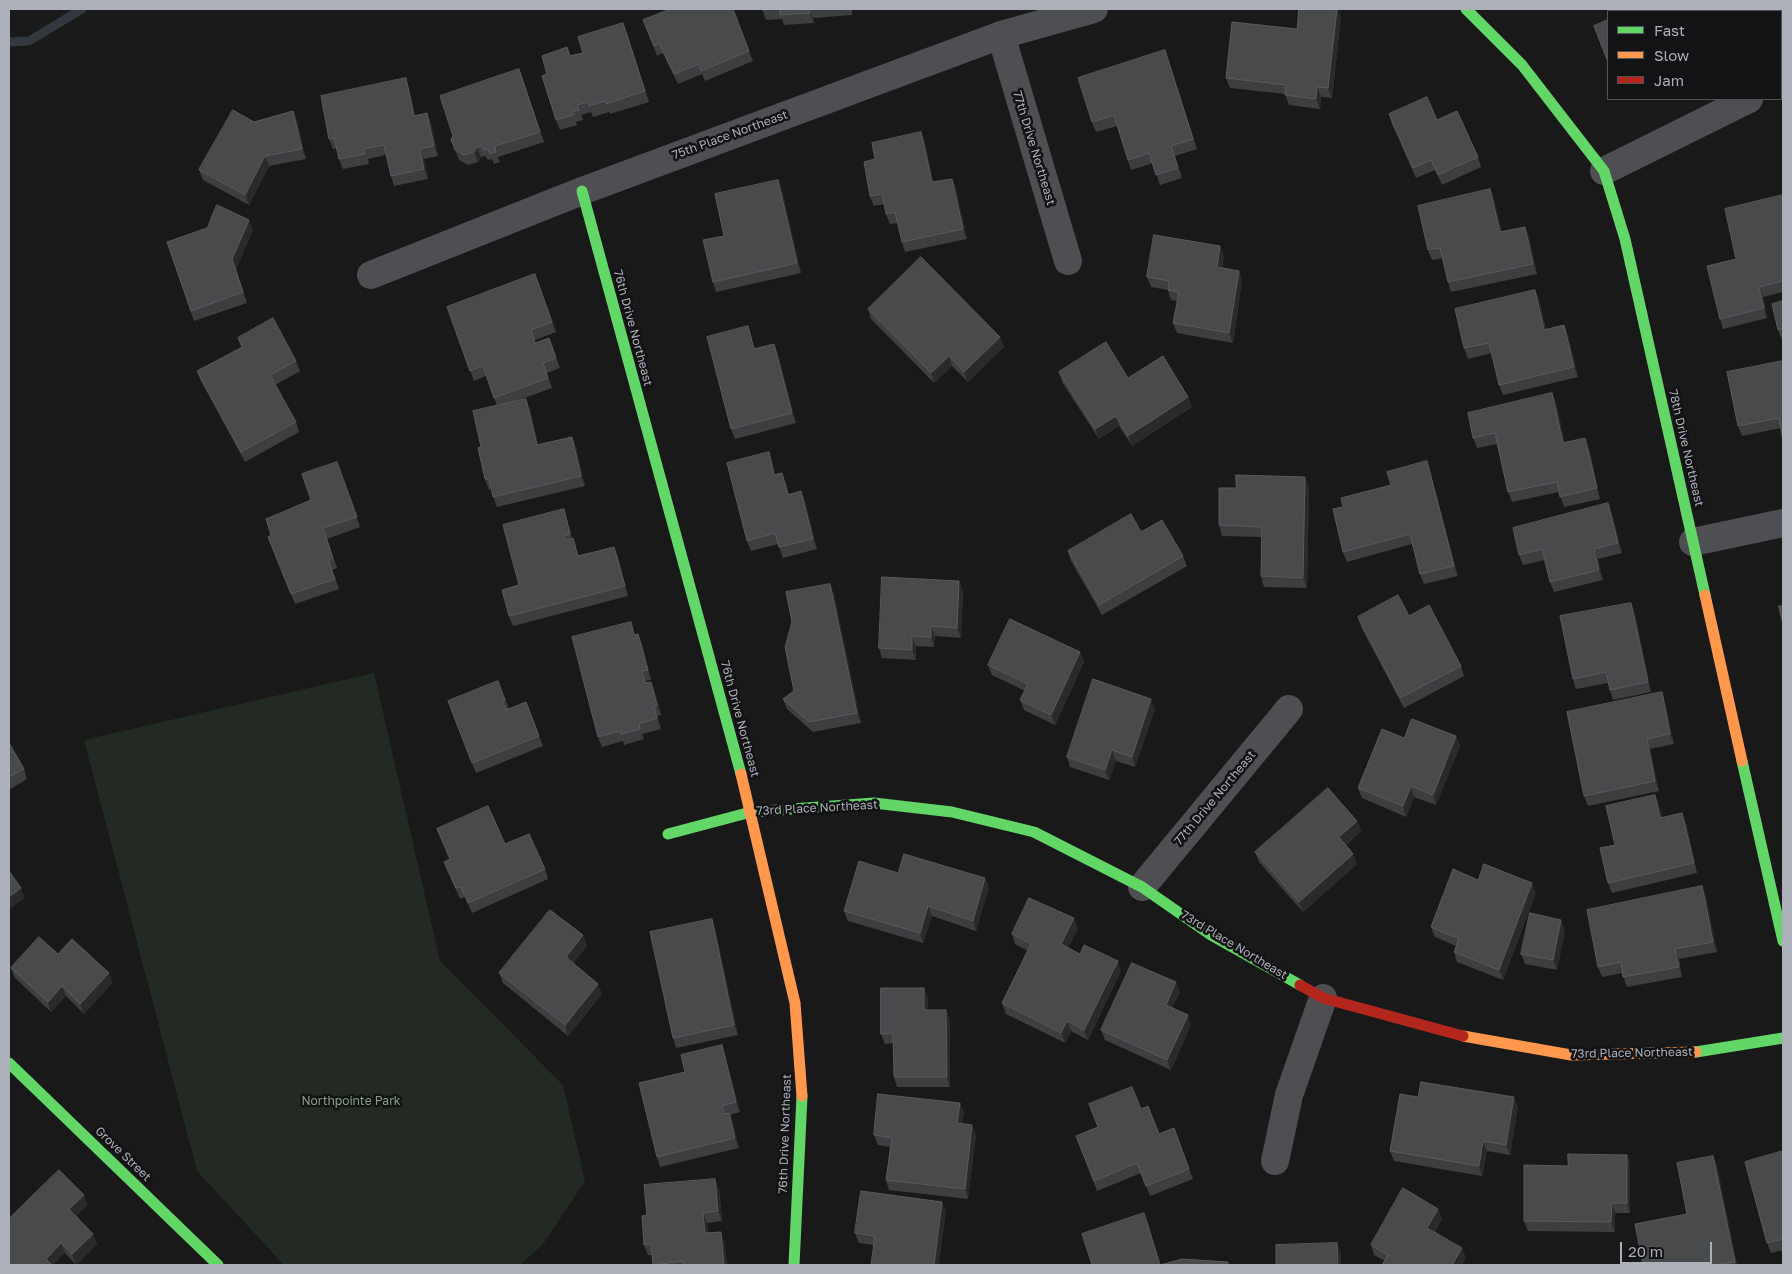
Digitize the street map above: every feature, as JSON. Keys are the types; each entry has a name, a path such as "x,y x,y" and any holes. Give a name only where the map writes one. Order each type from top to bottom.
{"street":[{"name":"75th Place Northeast","path":"371,275 582,190 1000,34 1094,9"},
{"name":"78th Drive Northeast","path":"1466,9 1522,65 1604,171 1625,239 1783,941"},
{"name":"77th Drive Northeast","path":"1000,34 1068,261"},
{"path":"1604,171 1747,100"},
{"name":"76th Drive Northeast","path":"582,190 751,812 795,1003 802,1087 794,1265"},
{"path":"1693,542 1783,522"},
{"name":"77th Drive Northeast","path":"1142,887 1289,709"},
{"name":"73rd Place Northeast","path":"668,834 751,812 874,803 952,812 1034,832 1142,887 1212,935 1323,998 1447,1032 1571,1055 1685,1054 1783,1038"},
{"path":"1275,1161 1289,1095 1323,998"},
{"name":"Grove Street","path":"9,1063 214,1264"}],"green space":[{"name":"Northpointe Park","path":"374,673 440,961 563,1085 585,1181 544,1243 520,1265 284,1265 197,1171 84,740"}],"building":[{"path":"671,9 733,9 749,51 701,71 699,64 674,74 659,43 654,46 643,20"},
{"path":"780,9 810,9 810,13 780,15"},
{"path":"1299,9 1337,9 1328,88 1317,87 1316,99 1285,95 1286,85 1226,78 1232,22 1297,29"},
{"path":"1618,9 1704,9 1701,10"},
{"path":"1607,20 1607,59 1594,26"},
{"path":"623,23 645,91 606,104 605,101 589,106 588,102 577,105 579,110 572,112 573,115 556,120 542,76 547,74 542,56 567,47 570,56 583,53 578,37"},
{"path":"1165,50 1193,139 1171,146 1178,168 1156,175 1149,153 1128,160 1114,115 1092,122 1078,78"},
{"path":"519,69 540,132 495,146 496,152 490,154 488,149 484,150 481,146 477,147 474,152 464,155 455,150 451,139 453,136 440,96"},
{"path":"406,78 414,116 427,113 434,146 420,149 424,169 391,176 384,145 364,149 365,154 339,159 334,138 329,139 321,96"},
{"path":"1427,97 1437,120 1457,111 1478,157 1438,175 1431,160 1413,168 1389,114"},
{"path":"233,110 254,122 293,111 302,149 265,156 245,195 199,170"},
{"path":"921,132 932,182 952,179 963,229 902,242 895,212 886,214 882,194 870,196 864,162 875,159 872,143"},
{"path":"778,180 797,263 713,282 703,240 724,236 715,194"},
{"path":"1490,189 1500,232 1525,227 1533,264 1448,282 1440,248 1428,250 1418,206"},
{"path":"1783,195 1783,281 1759,287 1764,308 1720,319 1707,266 1736,259 1725,209"},
{"path":"217,205 249,220 232,259 243,292 191,311 167,242 207,228"},
{"path":"1154,235 1220,246 1217,267 1239,271 1229,333 1173,323 1179,292 1168,290 1169,281 1147,277"},
{"path":"921,257 1000,337 964,372 949,356 931,373 868,309"},
{"path":"535,274 552,322 531,330 535,343 549,338 556,358 543,363 548,378 494,398 483,366 470,371 447,307"},
{"path":"1535,290 1544,330 1564,325 1574,367 1499,385 1489,343 1464,348 1455,309"},
{"path":"1783,301 1783,328 1778,330 1772,304"},
{"path":"273,318 296,361 270,375 296,422 241,452 197,371 243,347 238,338"},
{"path":"748,326 754,349 774,344 792,413 731,429 707,337"},
{"path":"1106,342 1128,378 1163,356 1188,397 1128,436 1116,416 1095,429 1059,372"},
{"path":"1783,361 1783,440 1779,418 1738,426 1727,372"},
{"path":"1552,393 1563,443 1585,438 1597,488 1560,497 1557,482 1508,492 1495,433 1473,438 1468,413"},
{"path":"526,399 537,445 572,437 581,476 493,497 489,479 485,479 478,448 481,447 473,411"},
{"path":"769,452 774,475 782,473 788,495 801,491 813,539 779,547 775,533 747,541 727,463"},
{"path":"1427,461 1454,566 1420,574 1410,534 1343,552 1333,509 1343,507 1341,498 1391,485 1387,472"},
{"path":"337,462 357,517 323,528 333,558 328,560 335,579 291,594 268,537 271,535 266,519 311,500 302,474"},
{"path":"1236,475 1305,477 1303,578 1261,576 1262,527 1219,525 1219,488 1236,488"},
{"path":"1608,503 1618,543 1594,549 1599,570 1550,582 1542,549 1519,555 1513,528"},
{"path":"564,509 570,534 564,536 566,541 573,538 578,556 614,547 625,586 509,616 502,590 519,585 503,525"},
{"path":"1131,514 1141,532 1162,520 1183,556 1099,605 1068,551"},
{"path":"882,577 959,581 957,628 931,626 931,637 912,636 912,650 879,648"},
{"path":"830,584 857,713 809,722 783,699 794,691 785,647 792,622 786,592"},
{"path":"1398,595 1409,616 1429,605 1461,666 1400,698 1358,617"},
{"path":"1631,603 1648,682 1610,690 1606,672 1573,679 1560,616"},
{"path":"1779,606 1783,606 1783,624"},
{"path":"1010,619 1080,652 1051,715 1020,700 1028,684 988,665"},
{"path":"631,622 634,635 638,634 648,670 642,671 645,683 651,682 657,705 654,706 657,718 639,724 640,729 621,734 620,731 598,737 572,637"},
{"path":"1093,679 1151,699 1132,757 1112,750 1105,770 1067,757"},
{"path":"498,681 505,700 502,701 506,710 526,702 539,736 472,763 448,701"},
{"path":"1662,692 1670,734 1647,739 1655,781 1584,796 1567,712"},
{"path":"1412,719 1456,736 1433,795 1411,786 1403,806 1358,788 1382,729 1404,738"},
{"path":"9,743 24,769 9,777"},
{"path":"1328,788 1357,821 1339,837 1353,854 1299,902 1255,852"},
{"path":"1655,795 1660,818 1682,813 1694,863 1608,883 1600,848 1615,845 1606,806"},
{"path":"488,806 505,844 529,834 545,869 468,903 461,887 456,888 444,862 450,859 437,829"},
{"path":"904,854 985,878 973,921 928,906 920,933 844,911 859,861 898,873"},
{"path":"1484,864 1532,883 1499,970 1454,952 1459,939 1431,927 1453,869 1478,880"},
{"path":"9,871 21,888 9,897"},
{"path":"1702,886 1713,942 1675,949 1679,967 1623,977 1621,962 1598,967 1587,910"},
{"path":"1029,898 1074,918 1061,944 1080,954 1084,945 1118,961 1084,1030 1067,1021 1061,1033 1002,1003 1031,944 1012,934"},
{"path":"550,910 583,935 566,957 598,984 565,1025 499,973"},
{"path":"1530,913 1561,920 1553,960 1521,954"},
{"path":"712,919 734,1025 673,1038 650,932"},
{"path":"39,937 58,954 72,939 109,973 80,1004 62,986 48,1002 11,968"},
{"path":"1132,963 1176,982 1166,1005 1188,1015 1167,1060 1101,1030"},
{"path":"881,988 924,988 924,1010 946,1010 947,1077 894,1077 893,1033 881,1034"},
{"path":"722,1045 736,1102 722,1106 724,1114 729,1113 735,1138 657,1157 639,1083 685,1072 681,1055"},
{"path":"1421,1082 1514,1097 1506,1145 1483,1141 1479,1166 1390,1151 1400,1094 1418,1097"},
{"path":"1132,1087 1141,1109 1148,1106 1159,1134 1174,1128 1189,1169 1146,1186 1137,1163 1094,1181 1076,1136 1098,1127 1089,1104"},
{"path":"878,1094 960,1103 957,1123 972,1125 965,1189 886,1180 892,1138 874,1135"},
{"path":"1783,1151 1783,1239 1767,1243 1745,1162"},
{"path":"1568,1154 1627,1155 1627,1203 1612,1203 1611,1222 1524,1221 1524,1165 1568,1166"},
{"path":"1713,1156 1735,1262 1716,1265 1643,1265 1635,1224 1687,1214 1677,1163"},
{"path":"59,1170 84,1195 69,1209 93,1234 72,1254 61,1243 46,1259 52,1265 9,1265 9,1219"},
{"path":"715,1179 718,1211 703,1213 705,1233 721,1232 724,1265 683,1265 683,1261 653,1265 651,1244 644,1245 642,1216 647,1215 644,1185"},
{"path":"1403,1188 1438,1209 1427,1228 1462,1248 1452,1265 1382,1265 1388,1255 1371,1245"},
{"path":"861,1191 942,1202 934,1265 871,1265 875,1236 855,1233"},
{"path":"1144,1213 1160,1265 1092,1265 1082,1234"},
{"path":"1337,1243 1338,1265 1276,1265 1276,1245"},
{"path":"1182,1259 1228,1262 1228,1265 1160,1265"}],"waterway":[{"path":"9,42 29,41 82,9"}],"traffic: fast":[{"path":"1466,9 1522,65 1604,171 1625,239 1705,595"},
{"path":"582,191 741,774"},
{"path":"1742,761 1783,941"},
{"path":"668,834 751,812 874,803 952,812 1034,832 1142,887 1211,935 1300,985"},
{"path":"1696,1052 1783,1038"},
{"path":"9,1063 218,1265"},
{"path":"794,1265 802,1096"}],"traffic: slow":[{"path":"1705,595 1742,761"},
{"path":"741,774 795,1003 802,1096"},
{"path":"1463,1036 1571,1055 1696,1052"}],"traffic: jam":[{"path":"1300,985 1323,998 1463,1036"}]}
